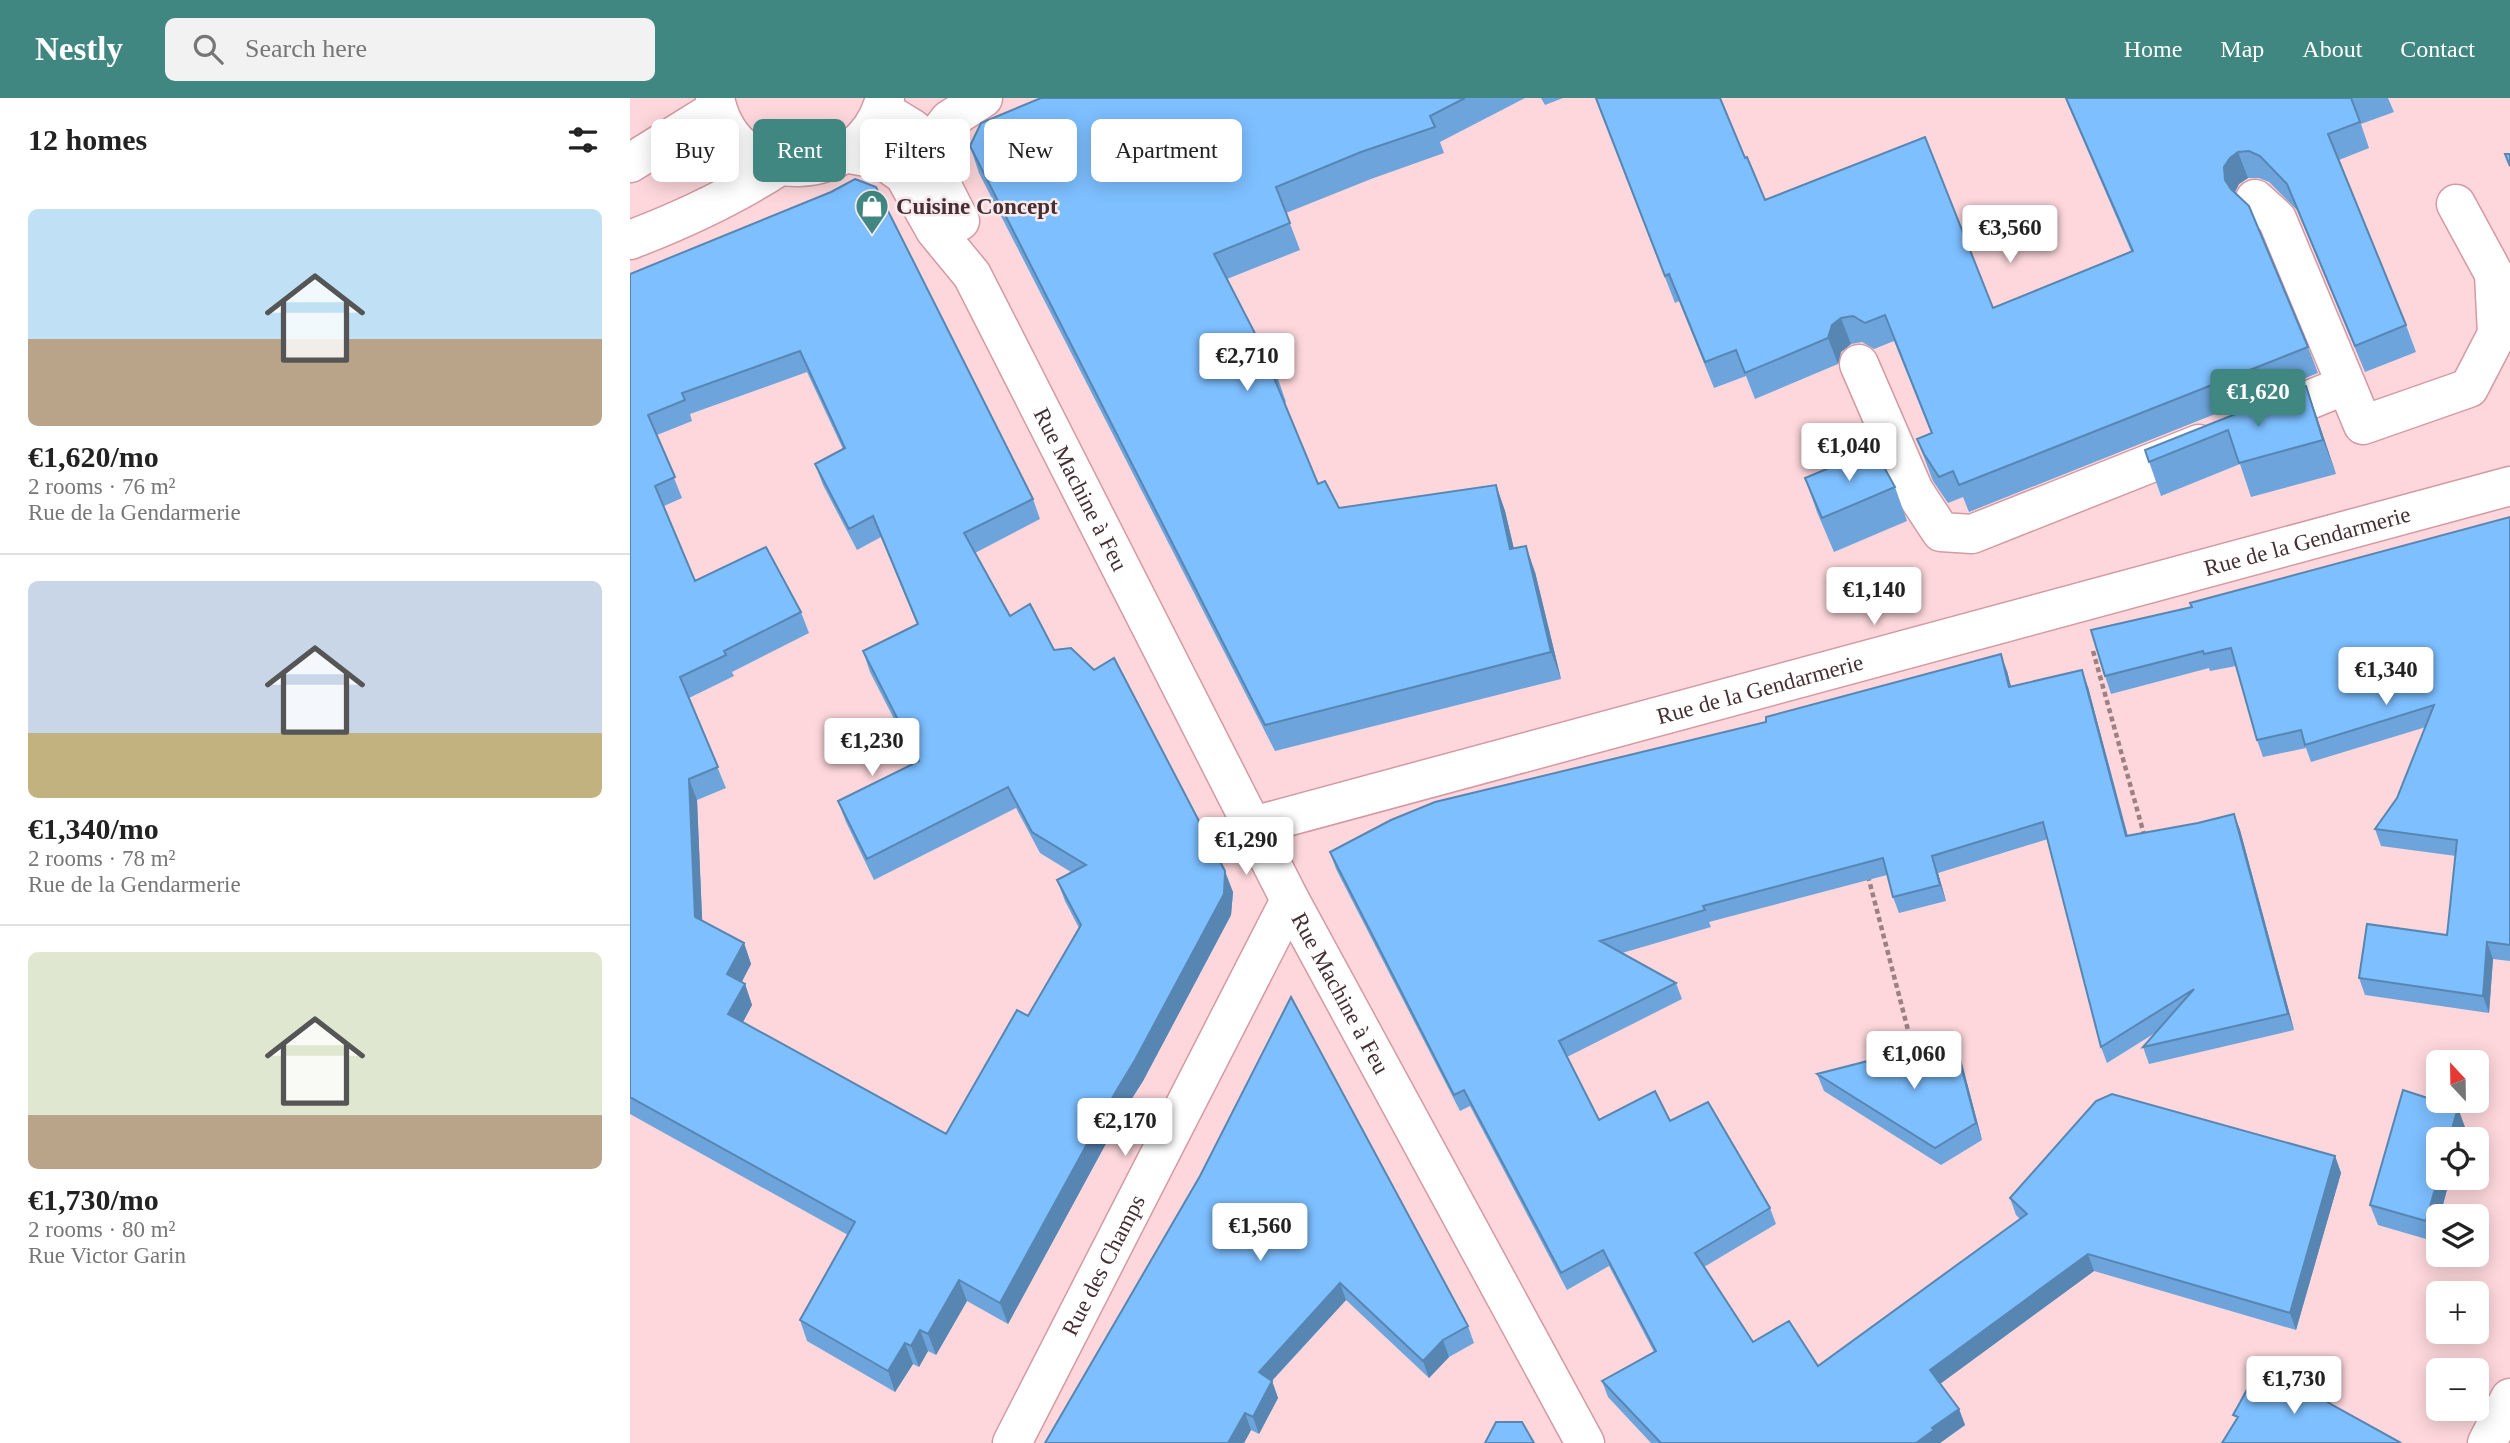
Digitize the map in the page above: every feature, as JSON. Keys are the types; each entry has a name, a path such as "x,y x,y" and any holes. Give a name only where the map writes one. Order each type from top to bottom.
{"street":[{"name":"Rue Machine à Feu","path":"951,119 983,98"},
{"path":"630,163 716,104 720,119 732,138 753,155"},
{"name":"Rue Machine à Feu","path":"884,104 901,119"},
{"path":"846,151 873,126 884,104"},
{"name":"Rue Machine à Feu","path":"846,153 883,160 904,175 935,230 972,275 1290,900 1585,1443"},
{"path":"630,240 671,224 755,182"},
{"name":"Rue Machine à Feu","path":"939,182 959,218 972,275"},
{"path":"2255,199 2277,219 2364,425 2469,388 2497,334 2494,274 2456,204"},
{"path":"1859,364 1914,491 1941,532 1972,534 2346,385"},
{"name":"Rue de la Gendarmerie","path":"1253,826 2510,486"},
{"name":"Rue des Champs","path":"1012,1443 1290,900"},
{"path":"2487,1443 2510,1398"}],"path":[{"path":"2080,602 2148,851"},
{"path":"1867,875 1915,1058"}],"building":[{"path":"1041,98 1465,98 1430,116 1435,127 1361,152 1276,187 1290,223 1214,254 1277,376 1274,378 1318,484 1325,481 1339,508 1496,485 1510,549 1526,546 1551,652 1265,725 988,182 1077,182 1077,119 991,119"},
{"path":"1596,98 1720,98 1765,200 1925,137 1993,308 2133,251 2066,98 2351,98 2360,122 2328,134 2406,325 2355,346 2287,184 2260,156 2249,151 2238,152 2224,167 2225,180 2249,206 2308,347 1959,485 1953,471 1939,477 1917,439 1932,433 1885,315 1865,323 1853,316 1841,318 1832,325 1828,338 1745,373 1736,350 1705,362 1669,274 1665,276"},
{"path":"984,122 984,173 970,146"},
{"path":"855,179 876,187 1033,499 964,533 1010,616 1030,604 1054,650 1071,648 1094,670 1114,658 1225,871 1224,894 1000,1303 959,1280 928,1334 920,1330 911,1346 905,1343 888,1371 800,1320 855,1222 630,1097 630,274 831,192","holes":["800,351 845,448 815,464 849,529 873,516 918,624 863,651 919,761 838,801 867,859 1008,787 1032,832 1086,865 1057,880 1081,925 1028,1016 1017,1010 946,1134 728,1014 745,984 727,974 744,943 695,917 689,779 718,767 680,677 726,655 724,651 801,612 766,547 695,581 655,486 675,477 648,415 685,400 682,393"]},
{"path":"2306,386 2323,440 2239,463 2228,430 2149,462 2145,450"},
{"path":"1874,449 1895,487 1822,518 1805,478"},
{"path":"2510,517 2510,945 2487,942 2483,996 2359,978 2367,924 2447,935 2457,840 2375,829 2397,798 2434,705 2305,745 2301,730 2257,740 2231,648 2204,654 2203,651 2105,676 2091,630 2192,607 2190,603"},
{"path":"2001,654 2009,687 2082,670 2126,836 2234,814 2288,1014 2143,1047 2194,989 2101,1047 2043,822 1932,856 1940,885 1893,897 1883,858 1703,906 1705,910 1600,941 1676,983 1559,1041 1599,1120 1655,1091 1670,1121 1708,1102 1770,1208 1695,1253 1753,1342 1789,1321 1818,1366 2027,1214 2010,1198 2096,1101 2112,1094 2335,1156 2290,1313 2088,1254 1930,1370 1959,1409 1916,1443 1661,1443 1602,1381 1656,1351 1603,1250 1561,1273 1464,1090 1454,1095 1330,852 1391,820 1435,802 1766,722 1766,717"},
{"path":"1291,997 1468,1326 1443,1340 1423,1361 1340,1283 1259,1372 1272,1381 1253,1417 1245,1413 1228,1443 1045,1443 1200,1176"},
{"path":"1954,1039 1976,1123 1935,1148 1817,1074"},
{"path":"2403,1090 2426,1098 2426,1113 2457,1113 2452,1127 2426,1127 2426,1190 2435,1190 2431,1204 2426,1204 2426,1221 2370,1205"},
{"path":"2263,1361 2334,1406 2401,1443 2222,1443 2238,1417 2233,1415"},
{"path":"1496,1422 1522,1422 1534,1443 1485,1443"}],"place":[{"name":"Cuisine Concept","path":"872,236"}]}
